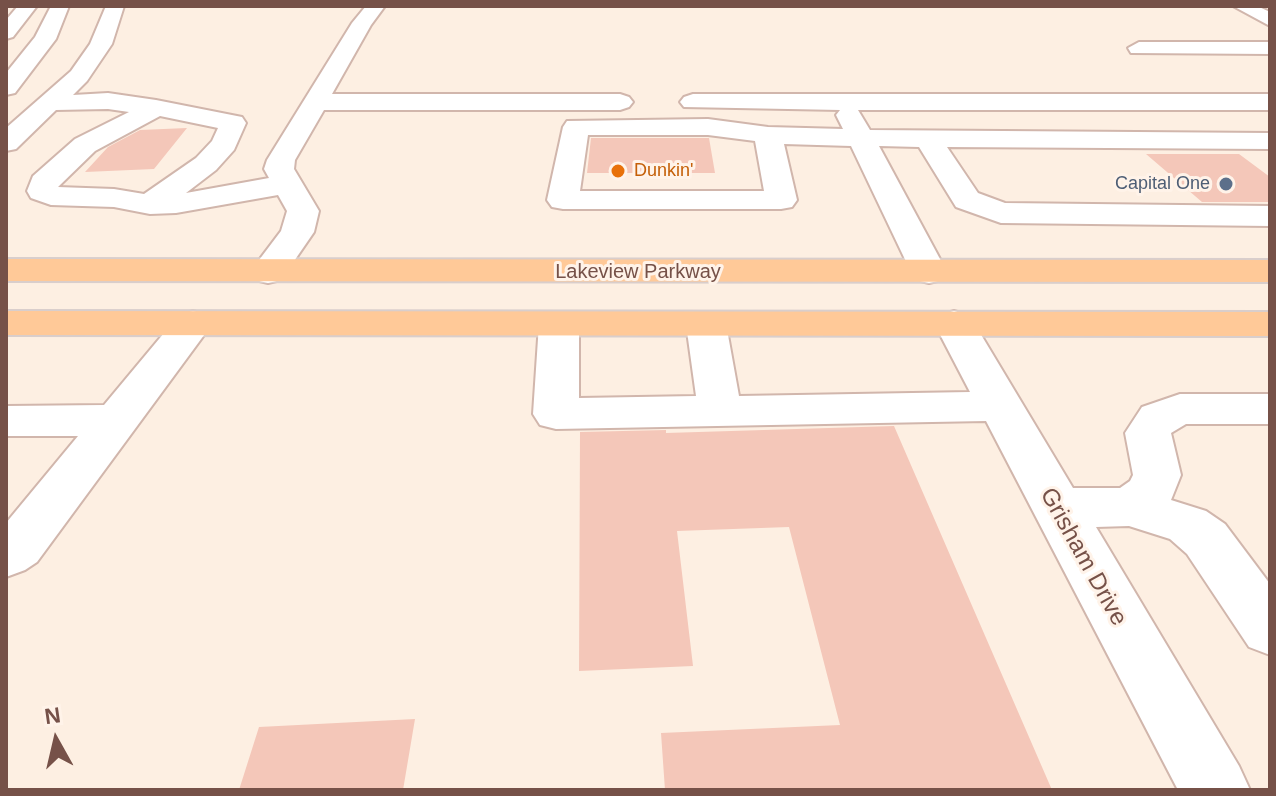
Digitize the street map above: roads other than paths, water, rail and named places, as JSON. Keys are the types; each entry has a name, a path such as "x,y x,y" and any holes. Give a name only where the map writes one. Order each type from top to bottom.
{"main road":[{"name":"Lakeview Parkway","path":"6,270 1270,271"},
{"path":"929,272 954,323"},
{"path":"6,323 1270,324"}],"street":[{"path":"6,33 28,6"},
{"path":"6,88 16,64 45,39 60,6"},
{"path":"6,143 79,76 101,44 115,6"},
{"path":"268,272 297,232 303,211 279,169 281,160 362,23 376,6"},
{"path":"1242,6 1270,20"},
{"path":"1139,48 1270,48"},
{"path":"52,103 108,101 233,123 224,144 206,164 150,205"},
{"path":"314,102 622,114 768,135 1270,139"},
{"path":"768,135 781,200 563,200 576,127 658,102 1270,102"},
{"path":"844,102 859,138 929,272"},
{"path":"1219,102 1270,139"},
{"path":"156,108 85,145 44,182 42,191 51,196 114,198 150,205 198,201 287,184"},
{"path":"927,138 967,200 1001,213 1270,216"},
{"path":"6,555 18,547 193,323"},
{"name":"Grisham Drive","path":"954,323 1215,790"},
{"path":"559,324 556,414 999,406"},
{"path":"706,324 720,411"},
{"path":"1129,507 1150,493 1157,475 1148,433 1158,418 1180,409 1270,409"},
{"path":"6,421 116,420"},
{"path":"1055,508 1129,507 1177,520 1206,539 1270,629"}],"place":[{"name":"Dunkin'","path":"618,171"},
{"name":"Capital One","path":"1226,184"}]}
